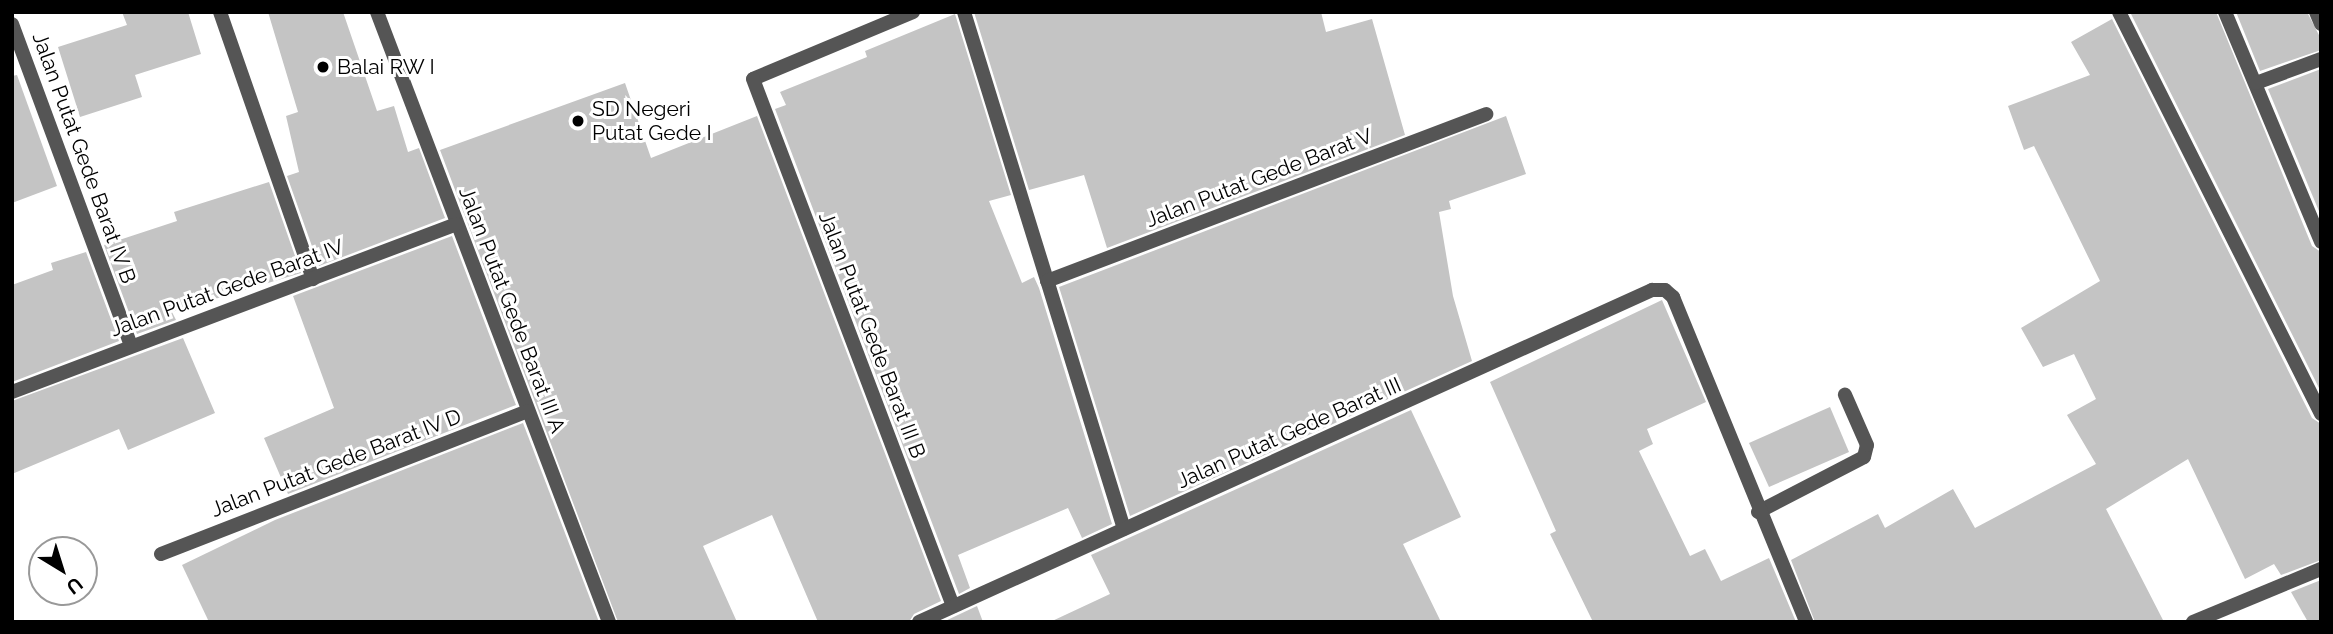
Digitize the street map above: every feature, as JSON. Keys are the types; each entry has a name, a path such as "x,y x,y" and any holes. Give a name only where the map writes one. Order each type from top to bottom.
{"street":[{"path":"220,12 313,279"},
{"name":"Jalan Putat Gede Barat III A","path":"377,12 527,411 610,622"},
{"name":"Jalan Putat Gede Barat III B","path":"914,12 752,79 953,607"},
{"path":"964,12 1124,529"},
{"path":"2119,12 2321,414"},
{"path":"2225,12 2321,242"},
{"path":"2316,12 2321,24"},
{"name":"Jalan Putat Gede Barat IV B","path":"12,24 131,346"},
{"path":"2256,83 2321,59"},
{"name":"Jalan Putat Gede Barat V","path":"1047,281 1486,114"},
{"name":"Jalan Putat Gede Barat IV","path":"12,392 456,224"},
{"name":"Jalan Putat Gede Barat III","path":"919,622 1652,290 1665,290 1673,297 1758,512"},
{"path":"1806,622 1758,512 1864,457 1867,445 1844,395"},
{"name":"Jalan Putat Gede Barat IV D","path":"162,554 527,411"},
{"path":"2193,622 2321,569"}],"building":[{"path":"122,12 188,12 201,54 135,75 142,97 80,117 58,47 127,25"},
{"path":"268,12 343,12 377,111 394,106 408,152 419,148 445,218 319,266 287,176 299,172 286,116 298,112"},
{"path":"974,12 1321,12 1326,32 1372,19 1405,135 1107,248 1084,175 1029,190"},
{"path":"2130,12 2216,12 2312,246 2321,252 2321,392"},
{"path":"2236,12 2307,12 2321,39 2321,50 2260,71"},
{"path":"955,14 1011,195 989,201 1022,283 1034,277 1039,288 1112,524 1082,538 1068,508 958,555 970,588 959,594 775,109 786,105 780,92 867,57 865,51"},
{"path":"2112,19 2312,418 2321,424 2321,560 2281,575 2274,564 2245,579 2188,459 2106,509 2164,622 1815,622 1791,560 1878,514 1885,528 1953,489 1975,528 2096,464 2067,415 2096,399 2074,354 2043,367 2021,328 2100,281 2034,146 2024,150 2008,106 2090,75 2071,42"},
{"path":"2321,69 2321,216 2268,89"},
{"path":"17,75 57,186 12,203 12,76"},
{"path":"625,83 651,158 757,116 941,601 914,614 909,622 818,622 772,515 703,546 737,622 618,622 440,150"},
{"path":"1506,116 1526,174 1449,201 1451,209 1439,212 1453,296 1472,361 1130,516 1059,287"},
{"path":"269,182 301,273 172,312 176,320 137,334 104,245 177,221 174,212"},
{"path":"452,236 516,405 288,494 264,438 334,408 293,296"},
{"path":"86,252 119,341 12,382 12,285 53,270 51,263"},
{"path":"1662,300 1706,402 1647,429 1653,444 1639,451 1690,556 1705,549 1721,581 1769,558 1796,622 1593,622 1550,534 1556,531 1490,382"},
{"path":"183,338 215,413 128,450 119,429 12,474 12,401"},
{"path":"1830,407 1849,452 1769,487 1749,443"},
{"path":"1411,410 1461,517 1403,544 1441,622 1050,622 1110,594 1091,555"},
{"path":"523,423 599,622 209,622 182,565 275,520"},
{"path":"2321,580 2321,622 2308,622 2291,592"},
{"path":"977,606 983,622 943,622"}],"place":[{"name":"Balai RW I","path":"323,67"},
{"name":"SD Negeri Putat Gede I","path":"578,121"}]}
